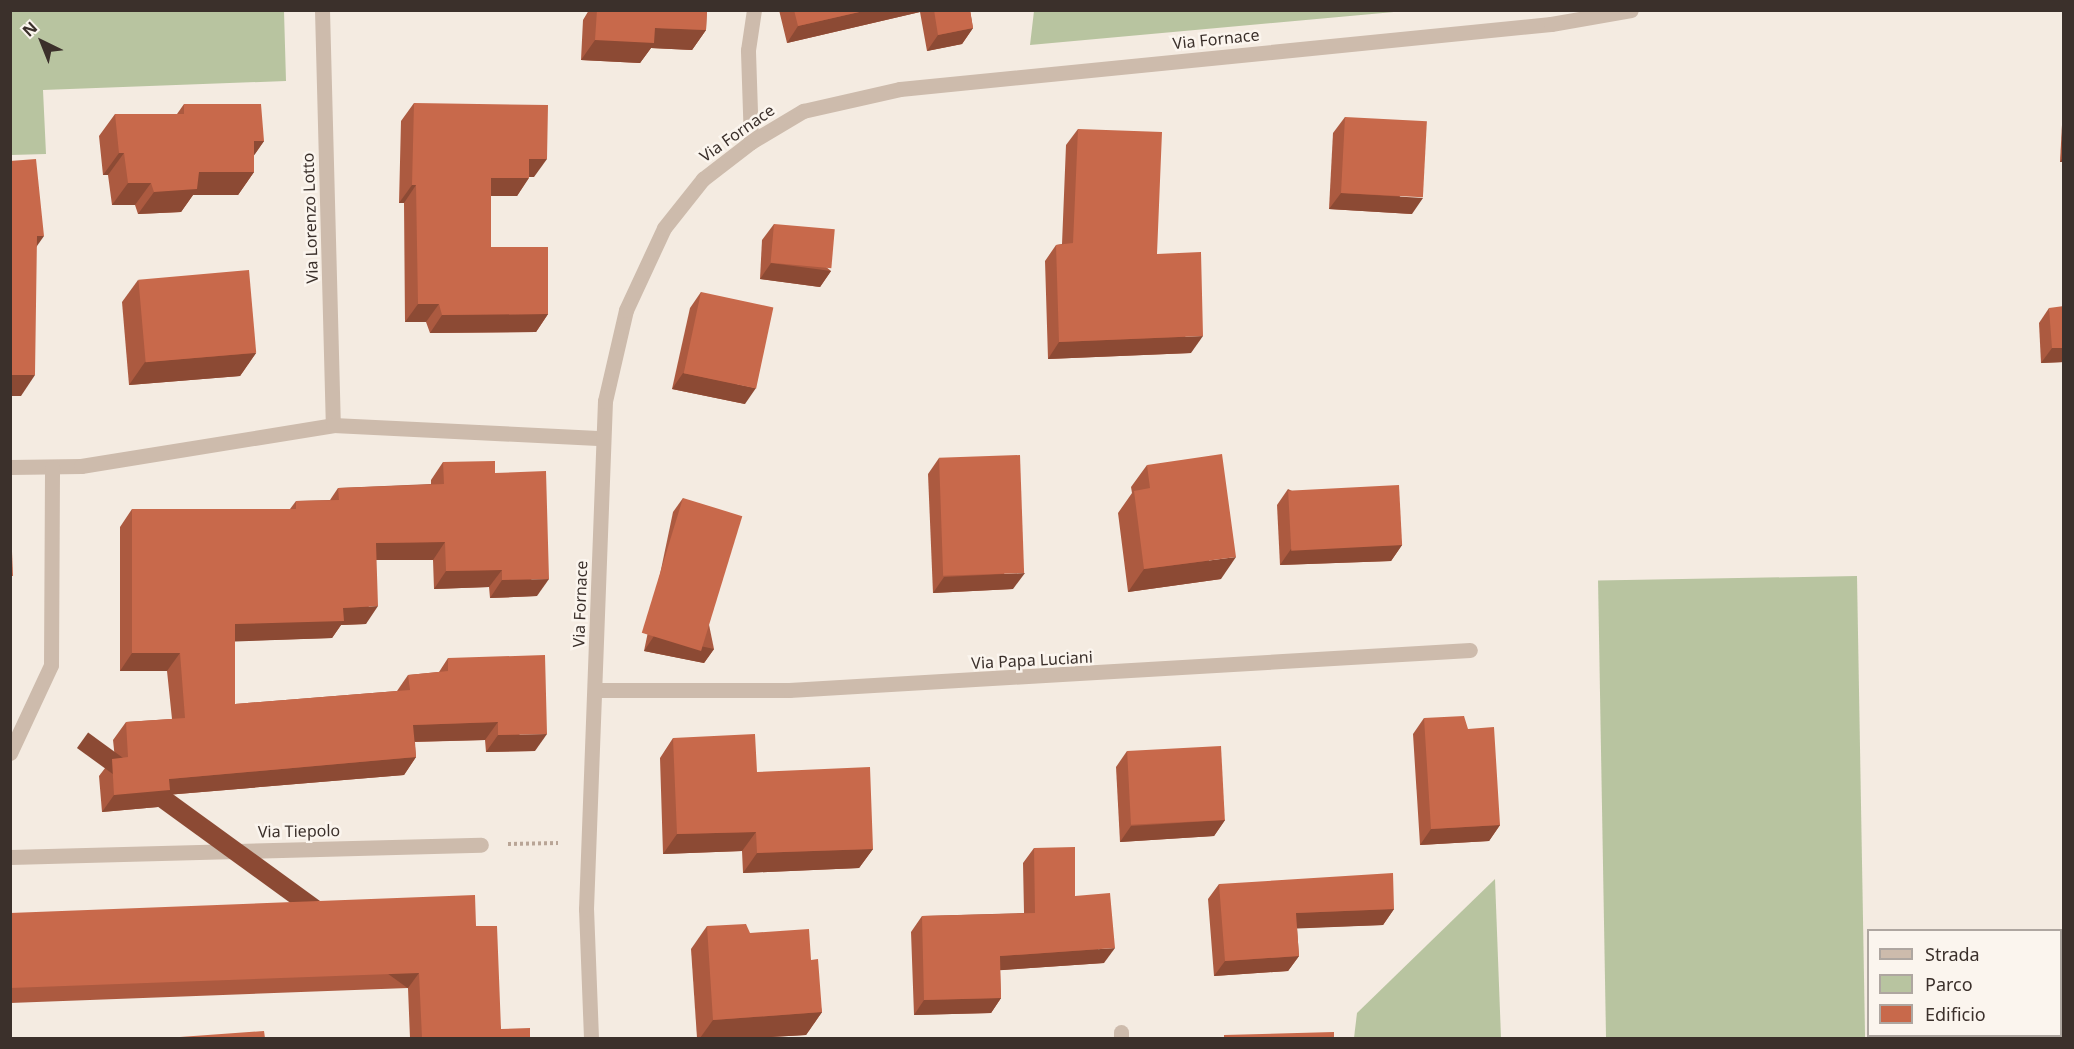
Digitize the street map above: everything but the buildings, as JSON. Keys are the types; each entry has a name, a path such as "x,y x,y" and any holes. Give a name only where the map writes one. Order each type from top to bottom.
{"street":[{"name":"Via Lorenzo Lotto","path":"322,10 333,425"},
{"path":"751,142 748,50 754,10"},
{"name":"Via Fornace","path":"591,1038 586,909 605,401 626,310 664,228 703,179 751,142 803,111 900,89 1551,24 1631,10"},
{"path":"10,467 81,466 333,425 603,438"},
{"path":"10,753 51,665 52,467"},
{"name":"Via Papa Luciani","path":"595,690 789,690 1470,650"},
{"name":"Via Tiepolo","path":"10,857 481,845"}],"path":[{"path":"481,845 589,842"}],"green space":[{"path":"1034,10 1405,11 1030,45"},
{"path":"10,11 284,11 286,81 43,90 46,154 11,155"},
{"path":"1857,576 1865,1038 1606,1038 1598,581"},
{"path":"1495,879 1501,1038 1354,1038 1357,1013"}]}
